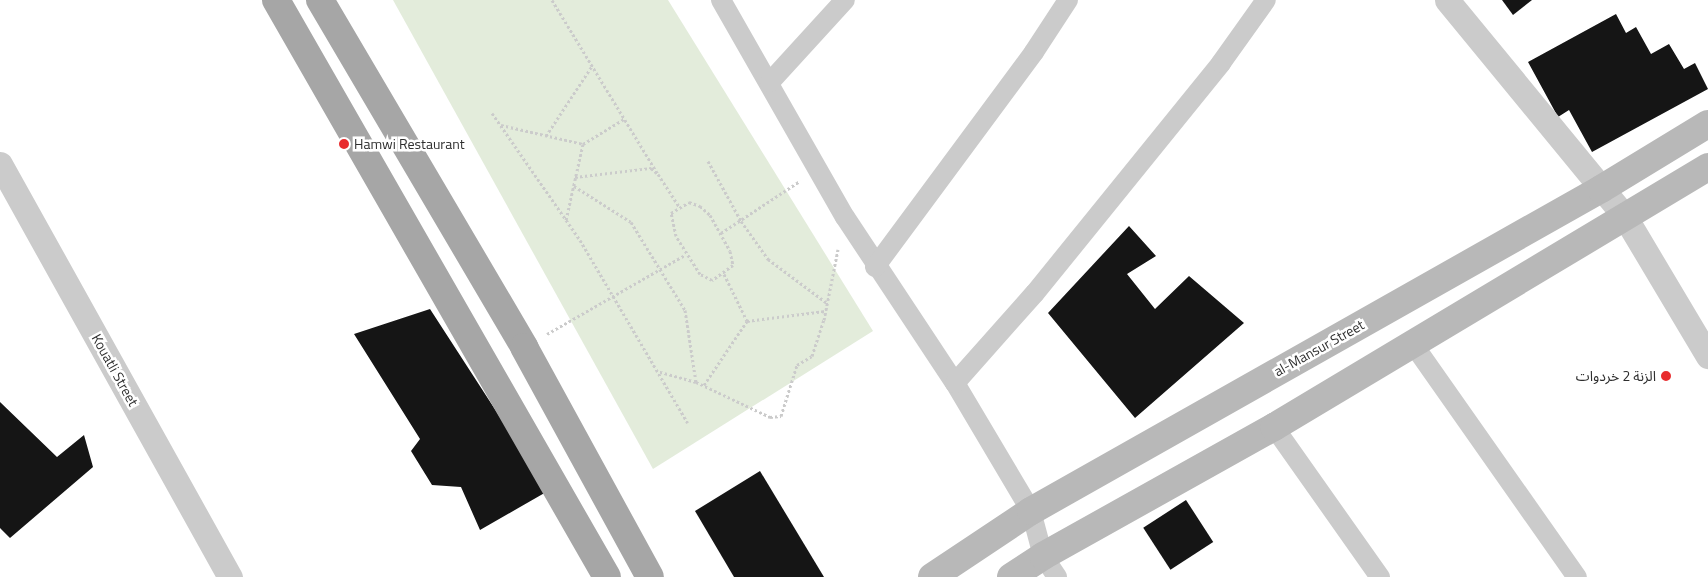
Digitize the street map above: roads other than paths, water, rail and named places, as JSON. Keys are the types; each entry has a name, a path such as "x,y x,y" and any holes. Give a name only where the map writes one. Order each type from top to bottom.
{"main road":[{"path":"276,0 607,577"},
{"path":"325,2 524,347 650,577"},
{"name":"al-Mansur Street","path":"932,577 1031,511 1601,189 1708,124"},
{"path":"1011,577 1050,566 1274,427 1708,167"}],"street":[{"path":"722,0 845,217 876,267 955,383 1031,511 1050,566"},
{"path":"770,82 845,0"},
{"path":"876,267 1034,52 1068,0"},
{"path":"955,383 1064,257 1221,63 1266,0"},
{"path":"1447,0 1625,217 1708,356"},
{"name":"Kouatli Street","path":"0,164 230,577"},
{"path":"1413,344 1577,577"},
{"path":"1274,427 1380,577"}],"place":[{"name":"Hamwi Restaurant","path":"344,144"},
{"name":"الزنة 2 خردوات","path":"1666,376"}]}
